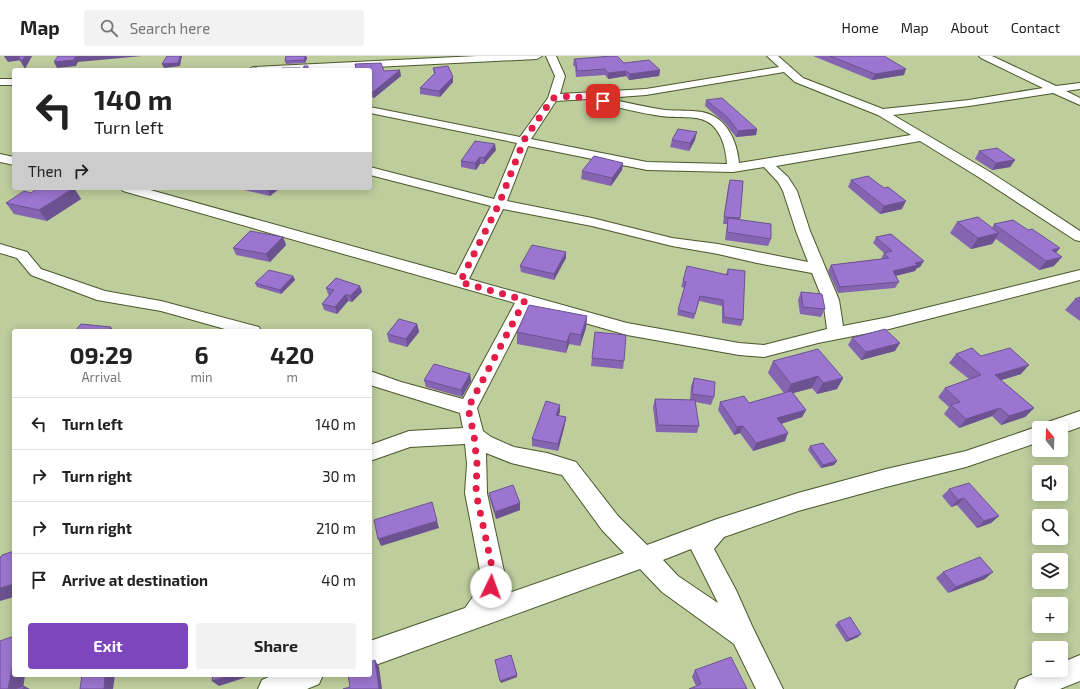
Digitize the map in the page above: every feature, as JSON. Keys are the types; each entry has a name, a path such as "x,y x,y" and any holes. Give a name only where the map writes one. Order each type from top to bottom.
{"street":[{"path":"325,56 325,68"},
{"path":"341,68 537,56"},
{"path":"460,282 499,204 524,140 553,98 560,76 551,56"},
{"path":"772,56 799,80 882,113 985,175 1080,237"},
{"path":"984,56 1080,102"},
{"path":"553,98 646,92 786,69"},
{"path":"0,82 12,82"},
{"path":"882,113 969,103 1080,86"},
{"path":"571,96 655,112 710,118 718,124 728,140 733,158 733,168"},
{"path":"372,110 647,166 733,168 922,137"},
{"path":"0,158 12,161"},
{"path":"767,163 783,180 790,191 831,300 836,334"},
{"path":"372,172 499,204 592,222 672,242 718,249 757,258 819,269"},
{"path":"135,190 627,329 764,351 889,323 1080,275"},
{"path":"0,248 22,255 36,272 103,296 161,306 246,329"},
{"path":"474,616 488,597 494,576 476,493 477,464 474,435 468,408 525,300"},
{"path":"372,379 398,388 468,408"},
{"path":"1068,423 1080,418"},
{"path":"372,452 409,439 474,435 484,443 511,455 569,468 610,522 670,584 743,635"},
{"path":"372,653 644,557 716,529 820,496 886,478 966,460 1032,436"},
{"path":"716,529 702,550 728,598 743,635 770,689"},
{"path":"1028,689 1080,668"},
{"path":"271,689 304,677"}],"building":[{"path":"19,56 25,56 21,62"},
{"path":"58,56 83,56 75,57 74,60 54,62"},
{"path":"167,56 180,56 178,63 162,64"},
{"path":"286,56 305,56 304,60 285,61"},
{"path":"617,56 624,63 649,60 660,70 630,74 626,71 608,73 605,69 577,71 576,62 574,59"},
{"path":"830,56 884,56 906,69 875,74"},
{"path":"381,63 384,71 400,70 372,92 372,68 356,68 355,64"},
{"path":"448,66 453,77 439,91 420,88 435,73 433,68"},
{"path":"722,98 757,129 738,131 727,117 706,100"},
{"path":"678,129 697,132 690,143 672,140"},
{"path":"475,141 495,144 484,158 480,157 475,163 461,161"},
{"path":"997,148 1015,160 996,163 979,151"},
{"path":"594,156 623,163 612,178 582,171"},
{"path":"868,176 884,188 888,187 906,201 884,206 851,180"},
{"path":"730,180 743,181 740,218 724,217"},
{"path":"35,190 71,190 39,210 6,203 24,191 31,193"},
{"path":"978,217 999,233 978,238 957,222"},
{"path":"728,218 771,224 771,239 727,232"},
{"path":"1013,220 1028,230 1032,229 1060,248 1052,250 1062,257 1046,261 994,224"},
{"path":"250,231 283,237 266,254 233,248"},
{"path":"891,234 924,261 915,263 918,265 893,271 899,282 840,287 831,265 889,258 884,253 892,251 876,237"},
{"path":"532,245 566,252 554,274 520,266"},
{"path":"687,266 728,275 728,269 745,271 743,320 724,317 723,300 700,296 695,314 678,310 686,282 683,281"},
{"path":"269,270 293,276 280,290 255,283"},
{"path":"336,278 360,286 350,296 346,294 335,307 322,304 334,290 326,288"},
{"path":"801,292 822,294 825,309 803,307"},
{"path":"1080,297 1080,302 1075,299"},
{"path":"529,305 587,316 581,335 570,333 567,342 517,332"},
{"path":"399,319 417,324 406,339 387,334"},
{"path":"81,324 111,327 109,329 77,329"},
{"path":"885,329 900,343 866,352 852,338"},
{"path":"595,332 626,335 624,361 592,358"},
{"path":"972,348 981,356 1010,348 1029,365 995,375 1034,408 1009,416 1000,408 966,419 951,405 960,402 945,388 981,375 956,354"},
{"path":"818,349 843,378 823,383 818,376 791,384 773,361"},
{"path":"434,364 470,374 461,390 424,380"},
{"path":"694,378 715,382 714,397 692,394"},
{"path":"791,391 806,410 777,418 788,433 756,443 743,426 737,427 720,402 744,396 749,403"},
{"path":"655,399 695,400 699,426 658,425"},
{"path":"546,401 560,405 556,415 566,417 558,444 532,439"},
{"path":"823,443 837,461 823,465 810,446"},
{"path":"969,483 999,516 984,521 964,498 958,500 949,489"},
{"path":"513,485 520,503 495,512 489,493"},
{"path":"432,502 437,521 378,539 374,520"},
{"path":"12,552 12,585 0,588 0,558 2,555"},
{"path":"980,557 993,572 956,587 943,572"},
{"path":"850,617 861,634 849,639 838,622"},
{"path":"12,637 12,668 8,689 0,689 0,641"},
{"path":"511,655 517,675 500,681 495,660"},
{"path":"731,657 747,689 689,689 701,684 695,670"},
{"path":"375,660 379,689 343,689 350,687 348,677 372,677 372,661"},
{"path":"82,677 105,677 104,689 80,689"},
{"path":"213,677 225,677 212,681"},
{"path":"24,686 23,689 14,689"}],"route":[{"path":"491,587 494,576 481,522 476,493 477,464 474,435 468,408 525,300 460,282 499,204 524,140 553,98 571,96 603,101"}]}
